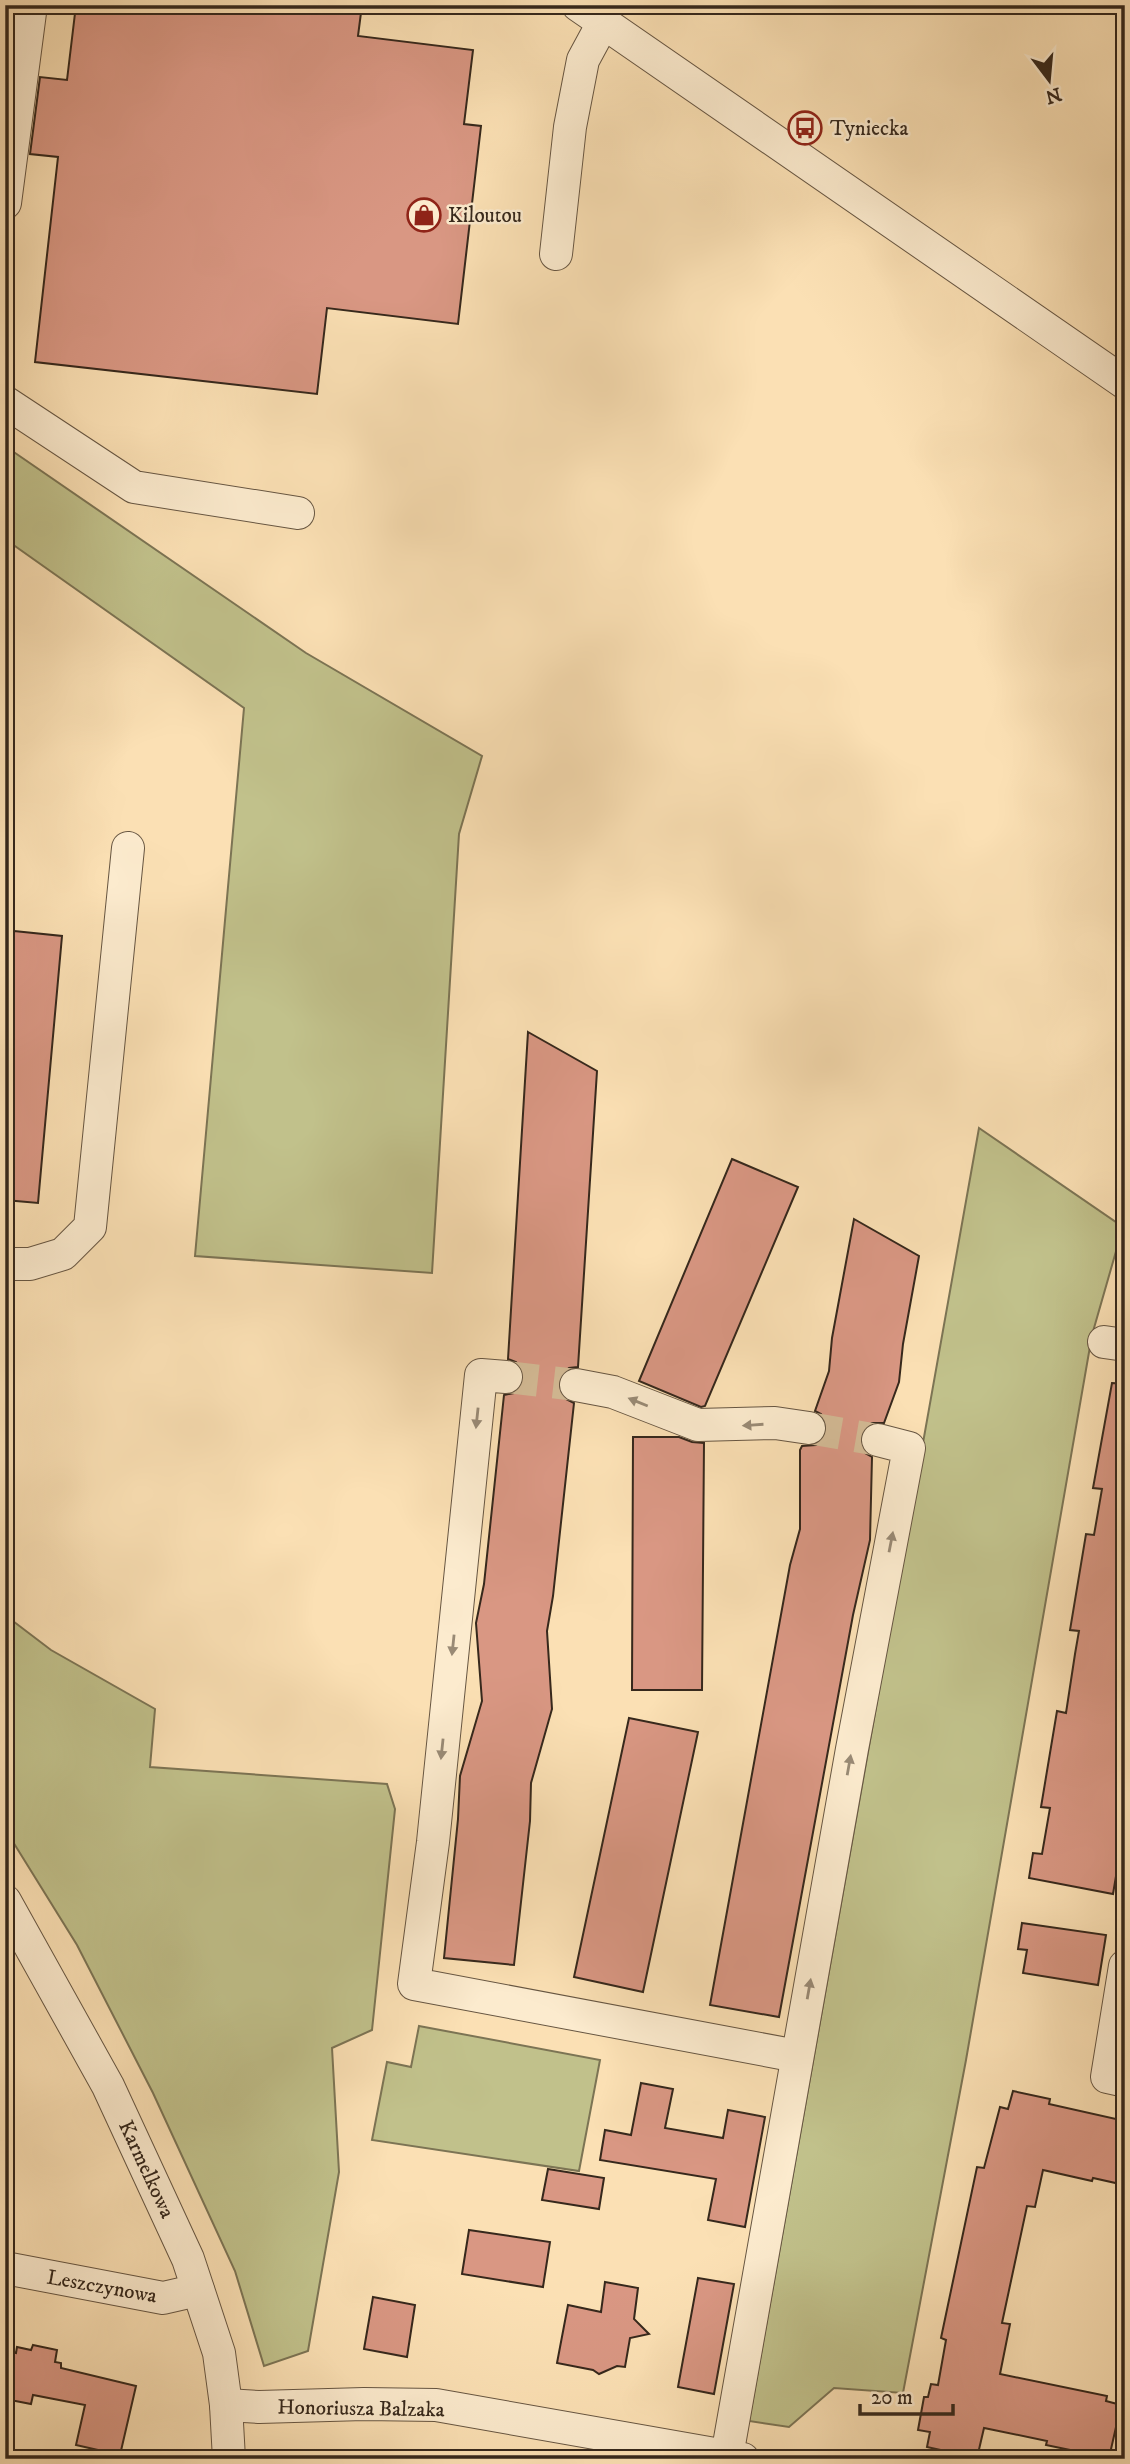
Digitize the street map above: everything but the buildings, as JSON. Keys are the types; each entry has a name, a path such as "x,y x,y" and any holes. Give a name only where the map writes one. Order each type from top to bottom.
{"street":[{"path":"5,203 31,5"},
{"path":"578,5 1125,383"},
{"path":"556,254 570,127 583,60 603,23"},
{"path":"5,402 134,487 298,513"},
{"path":"5,1264 30,1264 63,1254 90,1227 128,848"},
{"path":"506,1377 481,1375 433,1842 414,1984 797,2056"},
{"path":"576,1385 613,1392 698,1425 775,1423 808,1428"},
{"path":"735,2457 797,2056 909,1448 878,1440"},
{"name":"Karmelkowa","path":"5,1901 108,2086 188,2259 219,2353 229,2459"},
{"path":"1125,1966 1107,2077 1125,2081"},
{"name":"Leszczynowa","path":"5,2268 163,2298 198,2290"},
{"name":"Honoriusza Balzaka","path":"226,2405 436,2405 735,2457"}],"green space":[{"path":"5,446 306,653 482,756 459,834 432,1273 195,1256 244,708 5,539"},
{"path":"979,1128 1123,1227 1092,1335 966,2060 903,2393 834,2388 789,2427 749,2421"},
{"path":"5,1615 51,1650 155,1709 150,1767 387,1784 395,1809 372,2030 332,2048 339,2172 308,2351 264,2366 235,2271 153,2093 77,1945 5,1829"},
{"path":"419,2026 600,2060 579,2171 372,2140 387,2062 411,2067"}],"tunnel":[{"path":"506,1377 576,1385"},
{"path":"809,1428 878,1440"}],"place":[{"name":"Tyniecka","path":"805,128"},
{"name":"Kiloutou","path":"424,215"}]}
